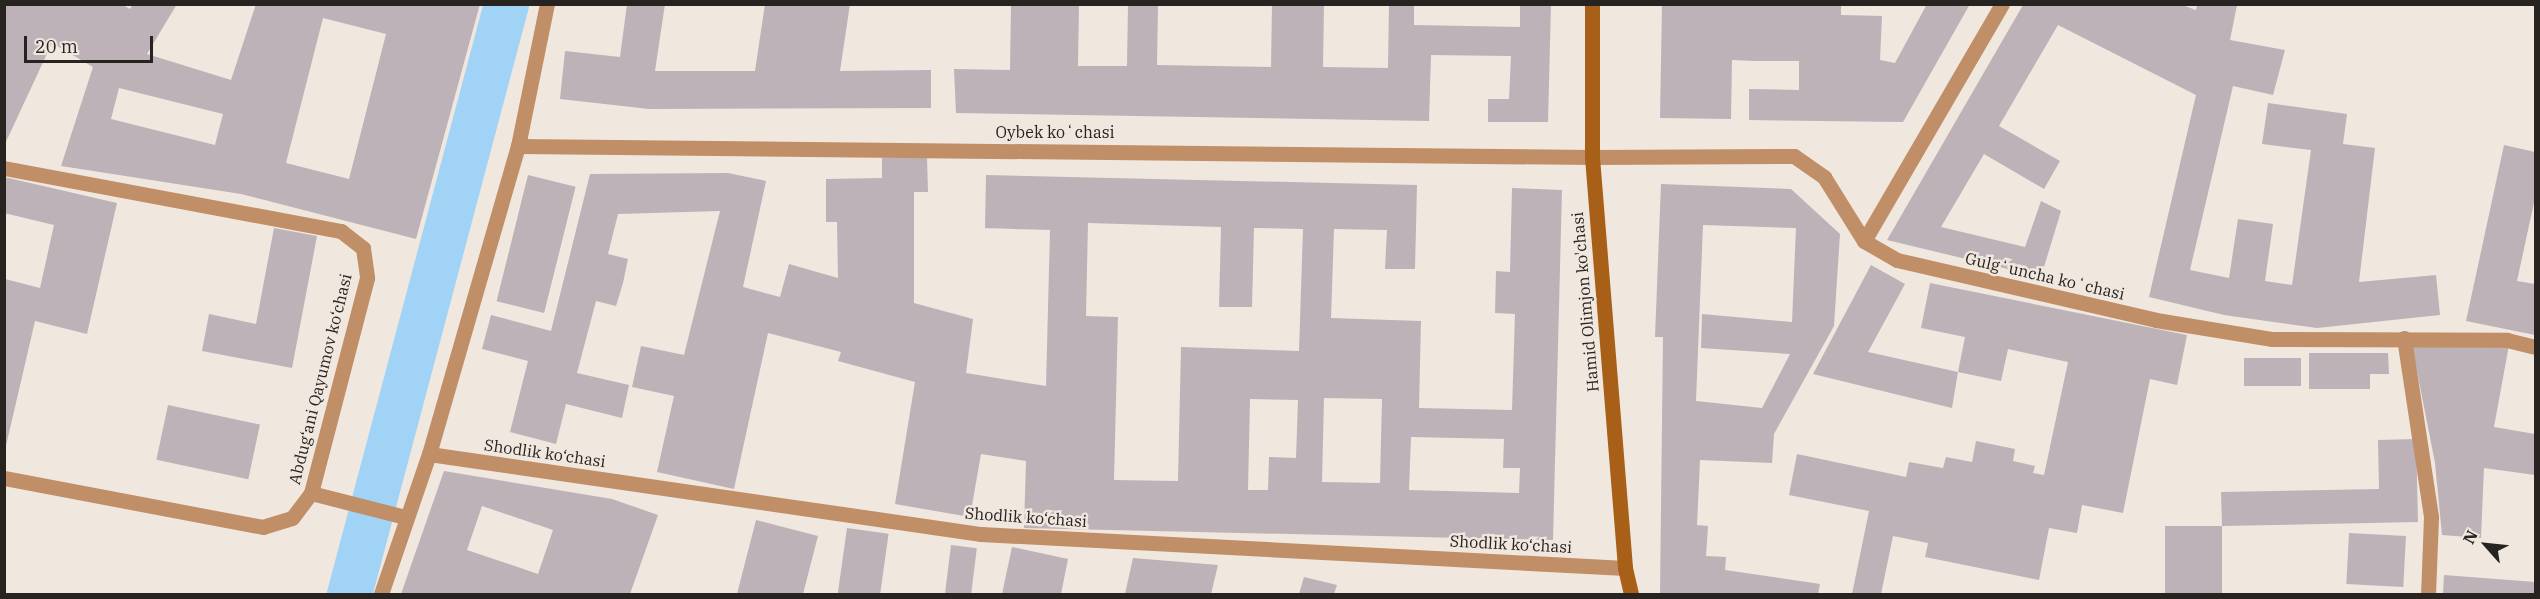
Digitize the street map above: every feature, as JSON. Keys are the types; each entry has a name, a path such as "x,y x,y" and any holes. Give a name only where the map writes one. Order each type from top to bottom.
{"street":[{"path":"381,594 405,517 429,454 518,146 547,4"},
{"name":"Hamid Olimjon ko'chasi","path":"1592,4 1592,157 1625,568 1631,594"},
{"path":"1864,241 2002,4"},
{"name":"Oybek koʻchasi","path":"518,146 1592,157"},
{"name":"Gulgʻuncha koʻchasi","path":"1592,157 1794,156 1824,177 1864,241 1897,260 2156,320 2272,339 2507,340 2535,347"},
{"name":"Abdug‘ani Qayumov ko‘chasi","path":"4,168 341,231 363,248 367,278 311,493 292,518 263,527 4,478"},
{"path":"2404,338 2431,517 2428,594"},
{"name":"Shodlik ko‘chasi","path":"429,454 981,534 1625,568"},
{"path":"311,493 405,517"}],"building":[{"path":"4,4 121,4 130,9 133,4 177,4 147,54 231,80 256,4 480,4 416,239 241,194 61,166 93,67 52,43 4,146","holes":["323,18 386,34 349,179 286,163","119,88 223,114 215,145 111,119"]},
{"path":"627,4 665,4 655,71 755,71 765,4 850,4 840,71 931,70 931,108 649,109 560,99 565,51 620,57"},
{"path":"1011,4 1079,4 1078,66 1127,66 1128,4 1158,4 1157,65 1271,67 1272,4 1324,4 1323,67 1388,68 1389,4 1414,4 1414,25 1520,27 1520,4 1551,4 1548,122 1488,122 1488,99 1509,99 1511,56 1431,55 1429,121 956,113 954,69 1010,70"},
{"path":"1662,4 1841,4 1841,15 1882,16 1880,60 1895,63 1927,4 1970,4 1903,122 1749,120 1749,89 1799,90 1799,61 1732,60 1731,119 1660,118"},
{"path":"2023,5 2182,5 2196,10 2197,5 2237,5 2230,40 2285,50 2273,95 2233,86 2190,270 2229,278 2238,219 2273,224 2265,281 2292,285 2311,150 2262,144 2268,103 2347,114 2343,144 2375,148 2359,282 2436,275 2440,315 2317,328 2224,315 2149,297 2196,95 2058,25 1999,126 2060,161 2044,189 1984,154 1941,227 2025,247 2041,201 2061,211 2041,277 1887,240"},
{"path":"2504,145 2535,152 2535,198 2517,281 2535,284 2535,335 2466,321"},
{"path":"882,158 927,158 928,192 914,192 914,303 973,319 966,373 1046,386 1050,230 985,228 986,175 1417,185 1415,269 1385,269 1387,230 1334,229 1331,318 1421,321 1419,408 1512,410 1515,314 1495,313 1496,271 1510,272 1512,188 1562,190 1553,540 1024,528 1026,461 981,454 970,517 895,504 915,382 838,361 841,352 768,333 734,489 657,472 674,396 632,387 641,346 684,355 720,211 618,214 608,254 628,259 623,283 616,306 596,301 577,373 629,385 622,418 566,404 556,444 510,432 528,361 482,349 491,315 551,331 590,174 728,173 766,181 743,287 780,297 789,264 838,278 837,222 826,222 826,179 882,178","holes":["1088,223 1221,227 1219,307 1252,307 1254,228 1303,229 1299,351 1181,347 1178,481 1114,480 1118,317 1086,316","1324,398 1382,399 1380,483 1322,482","1250,399 1298,400 1296,458 1269,457 1268,490 1248,490","1411,437 1504,439 1503,468 1520,468 1519,493 1409,490"]},
{"path":"528,175 576,187 544,313 497,301"},
{"path":"4,177 117,203 87,334 35,321 5,450 5,279 40,288 54,225 4,213"},
{"path":"1661,184 1791,189 1840,234 1834,326 1774,434 1772,463 1700,460 1697,525 1708,526 1706,556 1726,557 1725,570 1820,584 1818,594 1660,594 1663,337 1655,337","holes":["1703,225 1796,228 1792,322 1702,314 1701,348 1790,354 1762,408 1696,401"]},
{"path":"274,228 317,236 292,368 202,351 209,314 256,324"},
{"path":"1871,265 1905,284 1868,352 1958,372 1952,408 1813,374"},
{"path":"1930,283 2187,335 2177,385 2150,379 2123,513 2082,505 2077,533 2049,528 2039,580 1925,557 1928,543 1893,536 1881,594 1852,594 1869,511 1789,495 1797,454 1906,477 1909,462 1943,468 1946,457 1972,462 1976,441 2015,449 2013,461 2035,466 2033,473 2044,475 2068,362 2008,349 2001,381 1958,372 1965,337 1921,328"},
{"path":"2509,345 2494,427 2535,434 2535,475 2484,468 2481,538 2442,535 2435,463 2412,346"},
{"path":"2309,353 2388,353 2389,374 2370,374 2370,389 2309,389"},
{"path":"2244,358 2301,358 2301,386 2244,386"},
{"path":"168,405 260,425 248,479 156,460"},
{"path":"2416,439 2418,522 2222,526 2221,492 2379,489 2378,440"},
{"path":"444,471 612,499 658,515 630,594 401,594","holes":["482,506 553,530 538,574 467,550"]},
{"path":"756,520 818,536 803,594 737,594"},
{"path":"2165,526 2222,526 2222,594 2165,594"},
{"path":"847,528 889,534 880,594 838,594"},
{"path":"2349,533 2406,536 2403,587 2346,584"},
{"path":"951,545 977,548 971,594 945,594"},
{"path":"1012,547 1068,559 1061,594 1002,594"},
{"path":"1133,558 1218,565 1211,594 1125,594"},
{"path":"2444,575 2535,582 2535,594 2443,594"},
{"path":"1304,577 1337,585 1334,594 1299,594"}],"waterway":[{"path":"349,594 506,4"}]}
